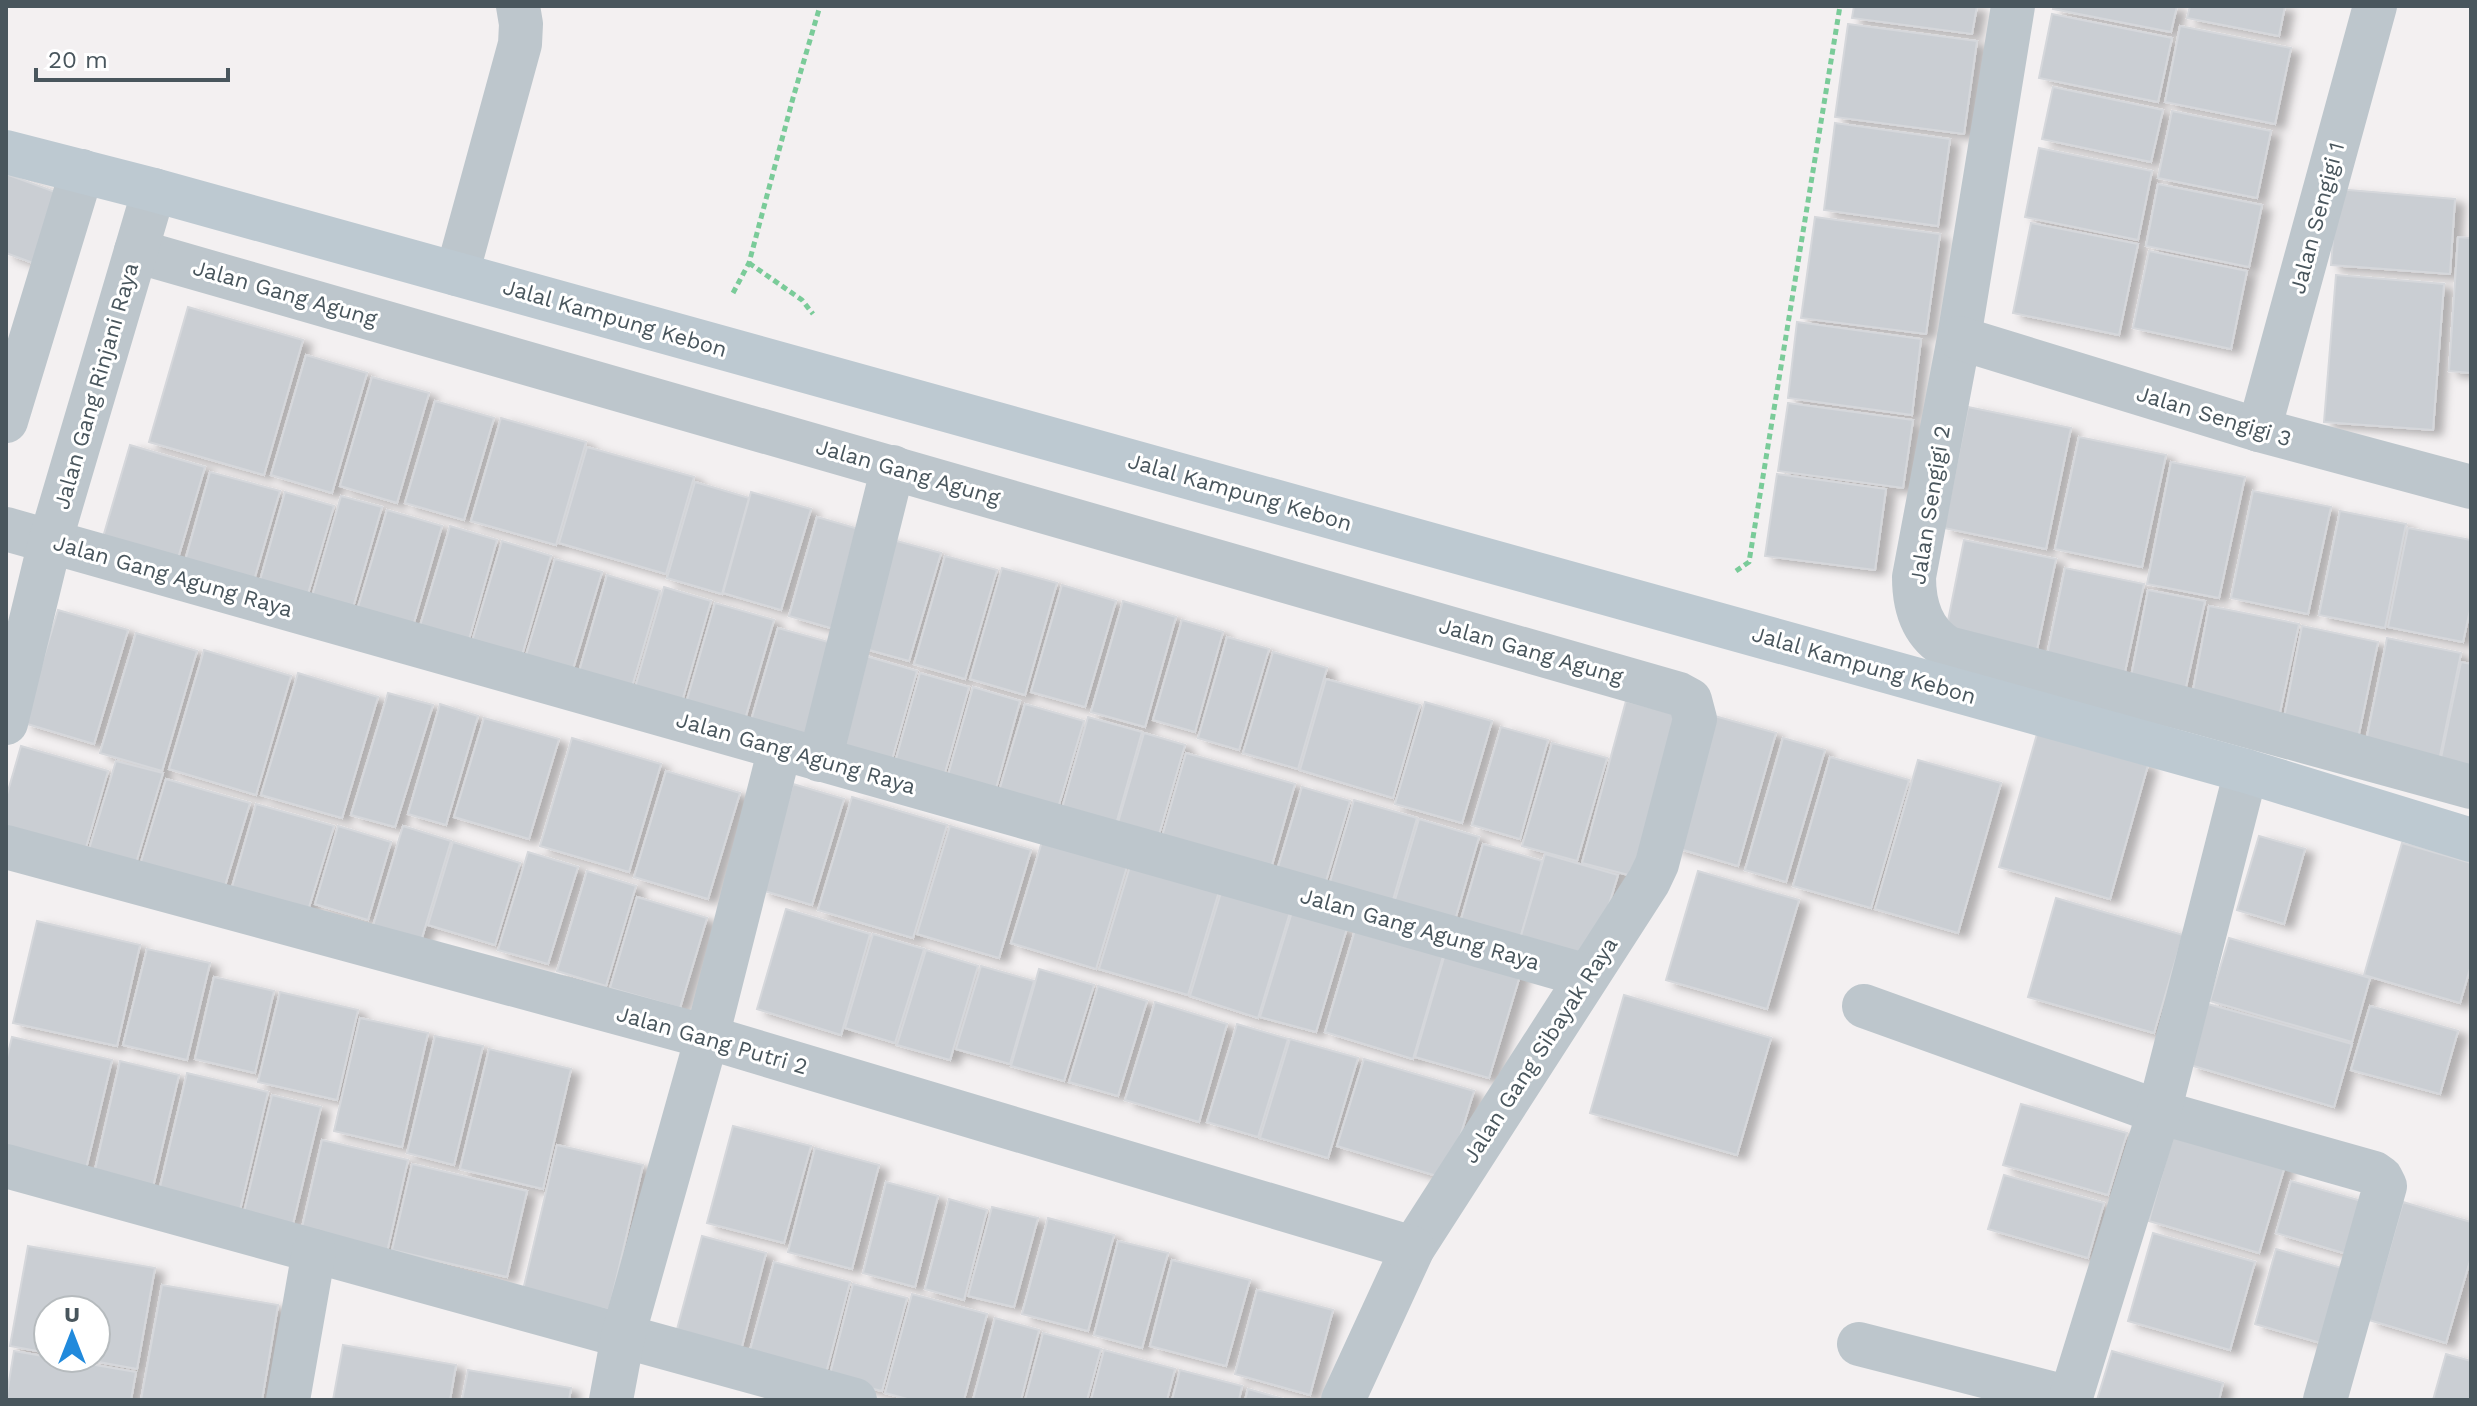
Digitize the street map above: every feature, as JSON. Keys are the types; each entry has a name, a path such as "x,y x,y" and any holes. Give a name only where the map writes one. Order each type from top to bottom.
{"street":[{"path":"457,274 520,44 518,6"},
{"name":"Jalan Sengigi 2","path":"2013,6 1959,338 1914,577 1917,609 1926,629 1935,641 1948,648 2471,787"},
{"name":"Jalan Sengigi 1","path":"2259,430 2375,6"},
{"name":"Jalal Kampung Kebon","path":"6,152 154,190 2246,771 2471,840"},
{"path":"6,421 82,171"},
{"name":"Jalan Gang Rinjani Raya","path":"6,723 50,542 154,190"},
{"name":"Jalan Gang Agung","path":"136,251 1679,694"},
{"name":"Jalan Sengigi 3","path":"1959,338 2259,430 2471,487"},
{"path":"611,1400 623,1336 707,1037 893,467"},
{"name":"Jalan Gang Agung Raya","path":"6,529 1587,976"},
{"name":"Jalan Gang Sibayak Raya","path":"1343,1400 1413,1248 1640,898 1657,864 1695,719 1690,700 1679,694"},
{"path":"1859,1344 2070,1399 2159,1112 2246,771"},
{"name":"Jalan Gang Putri 2","path":"6,847 707,1037 1413,1248"},
{"path":"1864,1006 2159,1112 2374,1173 2381,1178 2385,1186 2325,1400"},
{"path":"6,1166 855,1400"},
{"path":"288,1400 314,1251"}],"path":[{"path":"815,317 802,300 749,263 820,6"},
{"path":"1729,577 1749,562 1840,6"}],"building":[{"path":"1854,6 1977,6 1972,34 1852,18"},
{"path":"2054,6 2177,6 2171,32 2053,9"},
{"path":"2190,6 2285,6 2279,36 2187,18"},
{"path":"2052,14 2172,38 2158,102 2039,78"},
{"path":"1848,24 1977,41 1964,134 1835,117"},
{"path":"2180,26 2291,48 2275,124 2165,102"},
{"path":"2053,87 2163,110 2151,162 2042,139"},
{"path":"2172,111 2271,131 2257,198 2158,178"},
{"path":"1835,123 1950,139 1938,226 1824,210"},
{"path":"2039,148 2152,171 2138,240 2025,217"},
{"path":"6,174 58,193 33,263 6,253"},
{"path":"2158,184 2262,205 2249,267 2146,246"},
{"path":"2337,189 2455,199 2450,274 2331,265"},
{"path":"1815,217 1940,234 1926,334 1801,318"},
{"path":"2031,223 2138,244 2119,335 2013,313"},
{"path":"2458,237 2471,238 2471,373 2449,371"},
{"path":"2149,251 2247,271 2231,349 2133,328"},
{"path":"2336,275 2444,284 2433,430 2324,422"},
{"path":"188,307 303,340 264,475 149,442"},
{"path":"1797,322 1921,339 1912,415 1788,398"},
{"path":"306,355 367,373 332,493 271,475"},
{"path":"372,377 429,393 397,503 340,486"},
{"path":"435,401 494,418 464,520 405,503"},
{"path":"1788,403 1913,420 1903,488 1778,471"},
{"path":"1968,407 2071,428 2046,549 1944,528"},
{"path":"501,418 586,442 556,545 471,521"},
{"path":"2079,437 2166,455 2142,567 2055,549"},
{"path":"130,445 205,467 176,565 101,544"},
{"path":"587,447 694,477 666,574 559,543"},
{"path":"2171,462 2245,477 2219,598 2147,584"},
{"path":"210,472 280,491 252,587 183,568"},
{"path":"1777,474 1886,489 1875,570 1765,556"},
{"path":"695,482 749,498 722,594 667,578"},
{"path":"2253,491 2331,507 2308,614 2231,598"},
{"path":"285,492 334,506 305,604 257,591"},
{"path":"751,492 811,509 781,610 723,593"},
{"path":"341,496 382,507 350,618 309,607"},
{"path":"387,510 442,526 411,633 355,617"},
{"path":"2340,511 2406,524 2385,628 2319,615"},
{"path":"817,517 869,532 841,631 789,616"},
{"path":"450,526 497,540 466,650 417,636"},
{"path":"2408,528 2471,540 2471,605 2463,642 2388,627"},
{"path":"882,537 941,553 909,661 851,645"},
{"path":"1964,540 2056,559 2035,659 1944,641"},
{"path":"502,541 551,556 520,662 470,648"},
{"path":"945,556 997,570 965,679 914,664"},
{"path":"555,559 602,572 570,679 523,665"},
{"path":"1002,568 1057,583 1025,695 970,679"},
{"path":"2065,568 2144,584 2123,681 2045,665"},
{"path":"607,575 660,591 629,697 576,682"},
{"path":"1062,585 1116,601 1085,707 1031,692"},
{"path":"664,587 711,601 679,712 632,698"},
{"path":"2148,590 2205,601 2182,705 2128,692"},
{"path":"1123,601 1176,617 1145,727 1091,712"},
{"path":"715,603 774,620 743,726 684,710"},
{"path":"2209,606 2299,624 2276,731 2190,706"},
{"path":"58,610 128,630 94,744 24,723"},
{"path":"1182,620 1223,632 1195,732 1153,720"},
{"path":"2302,626 2378,642 2356,748 2281,733"},
{"path":"778,628 839,645 809,748 748,731"},
{"path":"136,633 197,651 162,771 100,753"},
{"path":"1227,637 1269,649 1239,750 1198,738"},
{"path":"2387,638 2461,653 2438,766 2364,751"},
{"path":"204,650 291,676 256,795 169,769"},
{"path":"1273,652 1327,668 1298,769 1243,753"},
{"path":"859,654 917,671 891,763 832,746"},
{"path":"2461,662 2471,664 2471,769 2440,763"},
{"path":"298,673 378,697 342,818 261,795"},
{"path":"920,673 969,687 941,787 892,773"},
{"path":"1326,679 1420,705 1393,798 1300,770"},
{"path":"973,687 1020,701 992,803 944,789"},
{"path":"388,693 433,705 395,827 351,815"},
{"path":"1626,701 1691,718 1648,880 1582,863"},
{"path":"1425,702 1492,721 1462,823 1395,804"},
{"path":"440,704 478,716 446,825 408,814"},
{"path":"1025,704 1084,721 1055,818 996,801"},
{"path":"1711,715 1776,733 1738,866 1673,847"},
{"path":"1088,717 1142,732 1113,835 1059,819"},
{"path":"484,718 559,739 529,839 454,817"},
{"path":"1501,727 1548,740 1520,839 1472,825"},
{"path":"1144,733 1185,745 1158,838 1117,826"},
{"path":"2037,734 2148,765 2110,899 1999,867"},
{"path":"572,738 661,764 629,872 540,846"},
{"path":"1783,738 1825,750 1786,882 1745,870"},
{"path":"1552,743 1607,758 1577,861 1522,846"},
{"path":"21,746 108,771 83,858 6,836 6,798"},
{"path":"1186,753 1295,784 1270,872 1161,840"},
{"path":"1830,757 1909,780 1871,908 1793,886"},
{"path":"1918,760 2001,783 1958,933 1875,909"},
{"path":"116,761 163,773 133,873 86,859"},
{"path":"666,771 740,793 708,899 634,877"},
{"path":"166,779 250,803 224,889 140,865"},
{"path":"793,784 844,799 812,905 761,890"},
{"path":"1302,787 1350,801 1323,891 1275,877"},
{"path":"852,797 947,825 913,938 818,910"},
{"path":"1354,800 1417,818 1390,910 1327,892"},
{"path":"256,804 334,826 306,917 230,894"},
{"path":"1419,819 1479,837 1453,927 1392,910"},
{"path":"338,826 391,842 368,920 315,904"},
{"path":"403,826 451,841 421,941 373,926"},
{"path":"950,826 1031,850 999,958 917,934"},
{"path":"1044,835 1129,860 1096,969 1011,943"},
{"path":"2259,836 2305,849 2284,924 2237,910"},
{"path":"453,842 520,863 495,945 428,925"},
{"path":"2402,843 2471,863 2471,965 2460,1003 2364,975"},
{"path":"1483,844 1542,861 1517,950 1457,933"},
{"path":"528,852 578,867 548,964 498,950"},
{"path":"1545,854 1618,875 1592,960 1520,939"},
{"path":"1131,863 1220,888 1188,995 1099,969"},
{"path":"587,871 636,886 606,986 557,971"},
{"path":"1698,871 1799,900 1767,1009 1666,980"},
{"path":"1222,889 1291,909 1258,1018 1190,996"},
{"path":"637,897 707,918 680,1008 610,988"},
{"path":"2056,898 2183,935 2154,1033 2028,997"},
{"path":"786,909 870,934 841,1035 757,1009"},
{"path":"1292,912 1347,928 1316,1032 1260,1017"},
{"path":"1358,920 1446,946 1413,1059 1325,1032"},
{"path":"37,921 140,945 117,1046 13,1023"},
{"path":"873,934 924,949 895,1043 845,1028"},
{"path":"2229,938 2370,978 2352,1042 2210,1001"},
{"path":"1447,947 1522,969 1489,1078 1415,1057"},
{"path":"147,949 210,963 187,1060 123,1045"},
{"path":"926,950 978,966 950,1060 897,1045"},
{"path":"981,966 1034,981 1010,1064 956,1049"},
{"path":"1039,969 1094,985 1064,1081 1011,1066"},
{"path":"214,977 274,991 255,1073 195,1059"},
{"path":"1098,986 1147,1001 1118,1096 1069,1082"},
{"path":"280,992 358,1010 337,1100 258,1082"},
{"path":"1624,995 1771,1038 1737,1155 1590,1113"},
{"path":"1155,1002 1227,1024 1199,1122 1125,1100"},
{"path":"2208,1004 2352,1044 2334,1107 2190,1065"},
{"path":"2370,1006 2458,1031 2440,1094 2351,1070"},
{"path":"360,1018 428,1033 402,1147 334,1131"},
{"path":"1237,1024 1288,1039 1258,1137 1207,1122"},
{"path":"435,1036 483,1046 454,1165 407,1153"},
{"path":"12,1037 112,1060 85,1173 6,1154 6,1061"},
{"path":"1290,1039 1358,1058 1328,1158 1260,1138"},
{"path":"489,1049 571,1069 543,1189 460,1169"},
{"path":"1364,1059 1474,1091 1447,1179 1337,1146"},
{"path":"120,1061 179,1075 153,1187 94,1174"},
{"path":"187,1073 268,1092 240,1210 159,1191"},
{"path":"272,1095 321,1107 293,1224 244,1212"},
{"path":"2021,1104 2127,1133 2108,1195 2003,1165"},
{"path":"733,1126 811,1146 784,1243 707,1223"},
{"path":"2175,1127 2287,1159 2259,1253 2149,1221"},
{"path":"322,1140 408,1160 387,1252 301,1232"},
{"path":"557,1145 643,1165 609,1310 523,1290"},
{"path":"815,1148 879,1165 852,1269 788,1252"},
{"path":"412,1164 527,1191 507,1277 392,1250"},
{"path":"2004,1175 2104,1203 2088,1258 1988,1229"},
{"path":"2291,1181 2372,1204 2357,1257 2276,1233"},
{"path":"886,1182 938,1196 915,1287 863,1273"},
{"path":"949,1199 987,1210 964,1300 925,1289"},
{"path":"2403,1202 2471,1222 2471,1257 2446,1343 2369,1320"},
{"path":"992,1207 1038,1218 1014,1307 968,1296"},
{"path":"1048,1218 1114,1235 1088,1331 1022,1314"},
{"path":"2153,1233 2255,1262 2230,1350 2128,1321"},
{"path":"702,1236 766,1253 741,1350 676,1333"},
{"path":"1118,1241 1168,1253 1142,1348 1094,1335"},
{"path":"28,1246 155,1268 137,1369 112,1364 112,1294 32,1294 32,1350 10,1346"},
{"path":"2276,1249 2352,1271 2331,1346 2255,1324"},
{"path":"1172,1260 1250,1280 1226,1366 1150,1346"},
{"path":"774,1262 850,1282 826,1373 749,1354"},
{"path":"853,1284 907,1298 882,1391 829,1378"},
{"path":"162,1285 278,1305 262,1400 141,1400"},
{"path":"1257,1290 1333,1310 1310,1395 1235,1374"},
{"path":"912,1294 987,1314 964,1400 911,1400 885,1393"},
{"path":"995,1318 1039,1330 1021,1400 973,1400"},
{"path":"1043,1333 1101,1349 1087,1400 1025,1400"},
{"path":"343,1345 456,1365 450,1400 333,1400"},
{"path":"1104,1350 1175,1369 1167,1400 1091,1400"},
{"path":"14,1351 32,1354 32,1374 112,1374 112,1368 136,1372 131,1400 6,1400"},
{"path":"2112,1351 2223,1383 2219,1400 2097,1400"},
{"path":"2446,1354 2471,1361 2471,1400 2433,1400"},
{"path":"468,1370 571,1388 569,1400 462,1400"},
{"path":"1180,1370 1242,1386 1239,1400 1172,1400"},
{"path":"1248,1389 1287,1400 1245,1400"}]}
